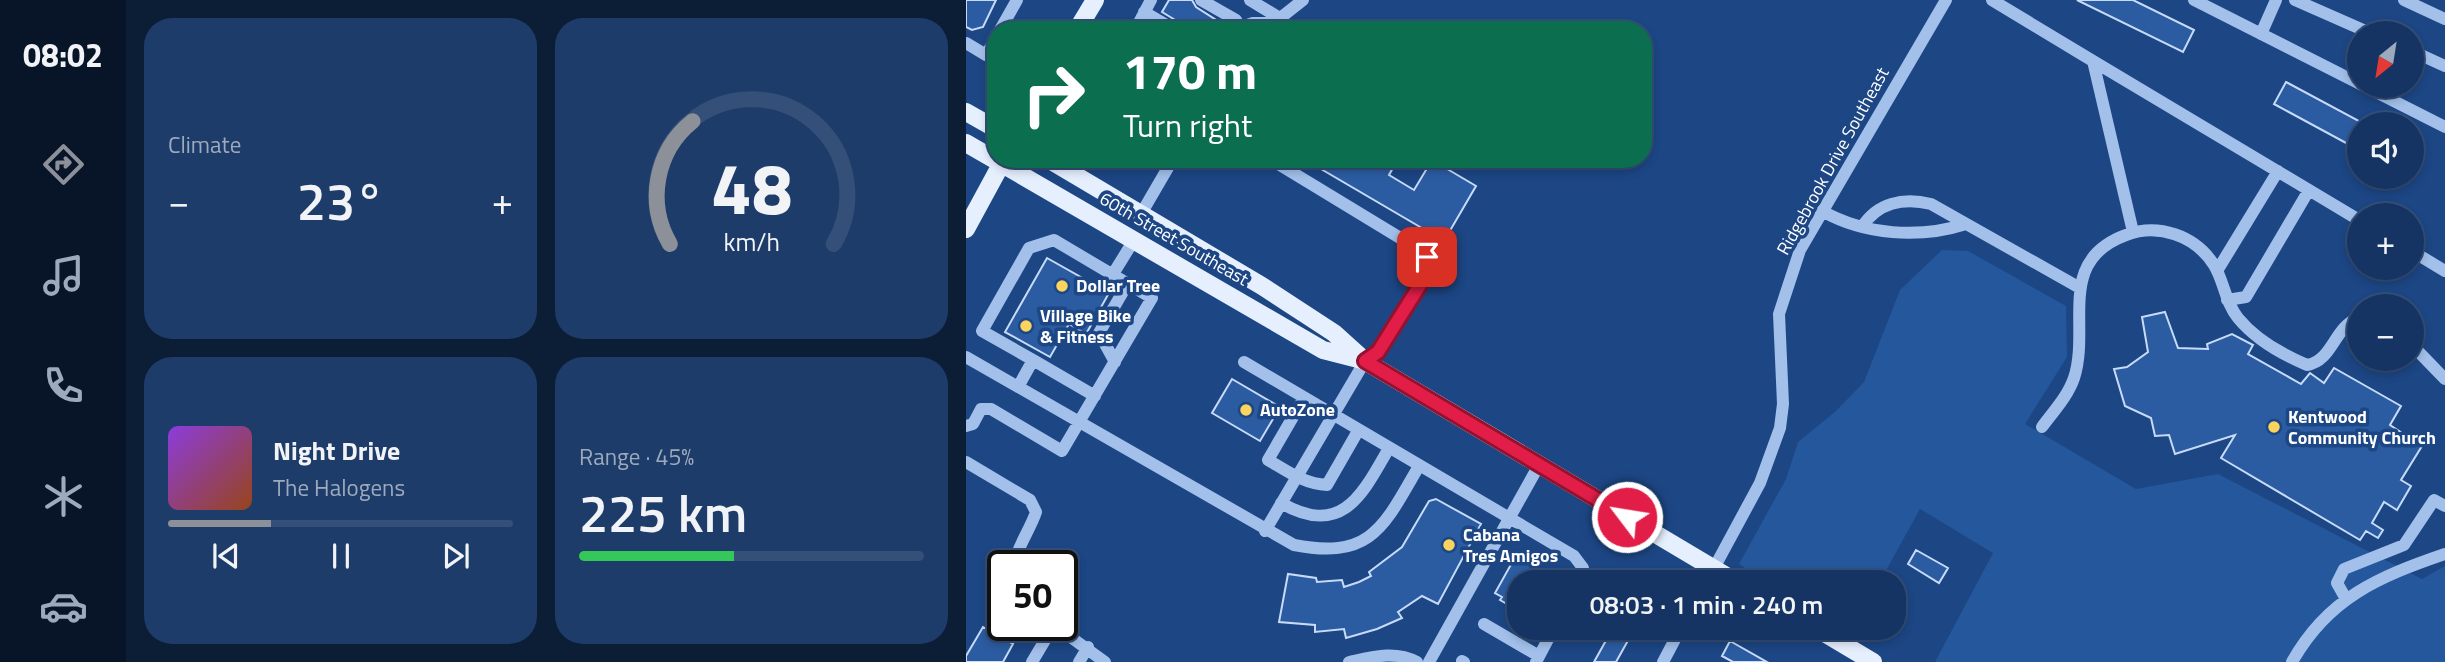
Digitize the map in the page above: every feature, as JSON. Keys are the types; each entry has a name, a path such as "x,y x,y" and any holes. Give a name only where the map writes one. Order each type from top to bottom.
{"main road":[{"path":"1081,21 1089,4"},
{"path":"966,112 987,124"},
{"name":"60th Street Southeast","path":"966,143 987,154"},
{"path":"966,229 1000,168"},
{"name":"60th Street Southeast","path":"1013,168 1323,350 1365,361"},
{"name":"60th Street Southeast","path":"1063,168 1334,333 1365,361 1539,464 1701,570"},
{"path":"1175,264 1193,265 1208,254"},
{"path":"1836,640 1873,662"}],"street":[{"path":"1005,21 1017,0"},
{"path":"1201,0 1232,21"},
{"path":"1250,0 1270,21"},
{"path":"1275,21 1303,0"},
{"name":"Ridgebrook Drive Southeast","path":"1713,570 1760,483 1780,428 1783,404 1779,314 1800,250 1946,0"},
{"path":"1992,0 2347,213"},
{"path":"2194,0 2445,128"},
{"path":"2261,34 2276,0"},
{"path":"2295,0 2347,23"},
{"path":"2404,0 2445,19"},
{"path":"1138,21 1145,4 1165,21"},
{"path":"966,43 987,53"},
{"path":"2424,56 2445,66"},
{"path":"2093,61 2133,232"},
{"path":"1141,214 1168,168"},
{"path":"1265,531 1365,361 1378,352 1430,269 1427,257 1284,168"},
{"path":"2217,271 2278,171"},
{"path":"2228,300 2246,297 2309,190"},
{"path":"1862,227 1872,211 1890,204 1919,200 1931,204 2080,288"},
{"path":"1822,211 1848,225 1881,232 1940,231 1966,224"},
{"path":"2042,427 2074,377 2080,288 2089,264 2103,248 2133,232 2162,229 2198,247 2217,271 2237,317 2259,339 2307,365 2320,361 2347,322"},
{"path":"966,426 973,424 981,409 991,409 1062,451 1079,423 1095,396 1115,362 1152,298 1054,240 1029,248 982,331 1095,396"},
{"path":"1113,274 1134,240"},
{"path":"2424,258 2445,271"},
{"path":"1115,362 1099,333 1128,283"},
{"path":"966,357 1265,531 1294,545 1323,551 1352,547 1376,532 1419,466"},
{"path":"2424,357 2445,379"},
{"path":"1018,387 1033,360"},
{"path":"1244,362 1574,556 1583,570"},
{"path":"1304,398 1268,460 1314,485 1327,485 1358,430"},
{"path":"1281,503 1296,512 1311,515 1332,514 1352,506 1389,449"},
{"path":"966,462 1030,500 1036,512 1019,550"},
{"path":"1429,662 1539,464"},
{"path":"2346,598 2337,583 2344,569 2404,545 2434,500 2445,506"},
{"path":"2292,662 2306,637 2346,598 2380,577 2445,554"},
{"path":"1484,624 1537,659 1548,640"},
{"path":"1662,662 1674,640"},
{"path":"1032,662 1044,641"},
{"path":"1078,641 1105,662"},
{"path":"1079,662 1088,648"},
{"path":"1349,662 1379,655 1405,655 1417,662"}],"shaded area":[{"path":"1942,250 1968,251 2066,306 2067,357 2025,424 2136,489 2218,474 2422,579 2445,566 2445,662 1935,662 1993,553 1920,509 1886,570 1748,570 1739,564 1786,479 1798,442 1836,411 1864,382 1900,290"}],"building":[{"path":"966,0 996,0 983,27 972,30 966,27"},
{"path":"1169,0 1192,0 1196,7 1218,21 1177,21 1162,12"},
{"path":"2077,0 2133,0 2194,30 2183,52"},
{"path":"2286,82 2347,115 2347,144 2274,104"},
{"path":"1319,168 1393,168 1389,175 1414,190 1427,168 1446,168 1476,186 1444,241"},
{"path":"1047,258 1109,293 1086,334 1069,324 1050,357 1005,332"},
{"name":"Kentwood Community Church","path":"2165,312 2178,348 2208,349 2207,344 2232,334 2253,345 2248,354 2301,384 2310,373 2324,383 2334,368 2401,406 2390,425 2422,446 2401,480 2411,486 2397,510 2384,502 2372,523 2383,530 2378,538 2366,531 2360,540 2221,458 2235,435 2175,454 2169,435 2155,436 2151,418 2125,406 2114,369 2127,367 2148,352 2142,317"},
{"name":"AutoZone","path":"1232,379 1280,407 1260,441 1212,413"},
{"path":"1436,499 1481,524 1438,604 1422,596 1398,612 1402,618 1346,638 1344,629 1315,632 1315,625 1279,622 1288,574 1316,578 1317,582 1342,580 1344,587 1371,576 1369,572 1402,547 1429,501"},
{"path":"1916,550 1948,568 1939,583 1908,564"},
{"path":"1514,559 1521,563 1523,560 1540,570 1508,570"},
{"path":"1507,572 1507,604 1495,593"},
{"path":"983,627 987,629 987,641 1008,641 1013,644 1003,662 966,662 966,656"},
{"path":"1606,640 1628,640 1616,662 1594,662"},
{"path":"1730,641 1767,662 1733,662 1722,656"}],"place":[{"name":"Dollar Tree","path":"1062,286"},
{"name":"Village Bike & Fitness","path":"1026,326"},
{"name":"AutoZone","path":"1246,410"},
{"name":"Kentwood Community Church","path":"2274,427"},
{"name":"Cabana Tres Amigos","path":"1449,545"}],"route":[{"path":"1427,257 1430,269 1378,352 1365,361 1627,517"}]}
